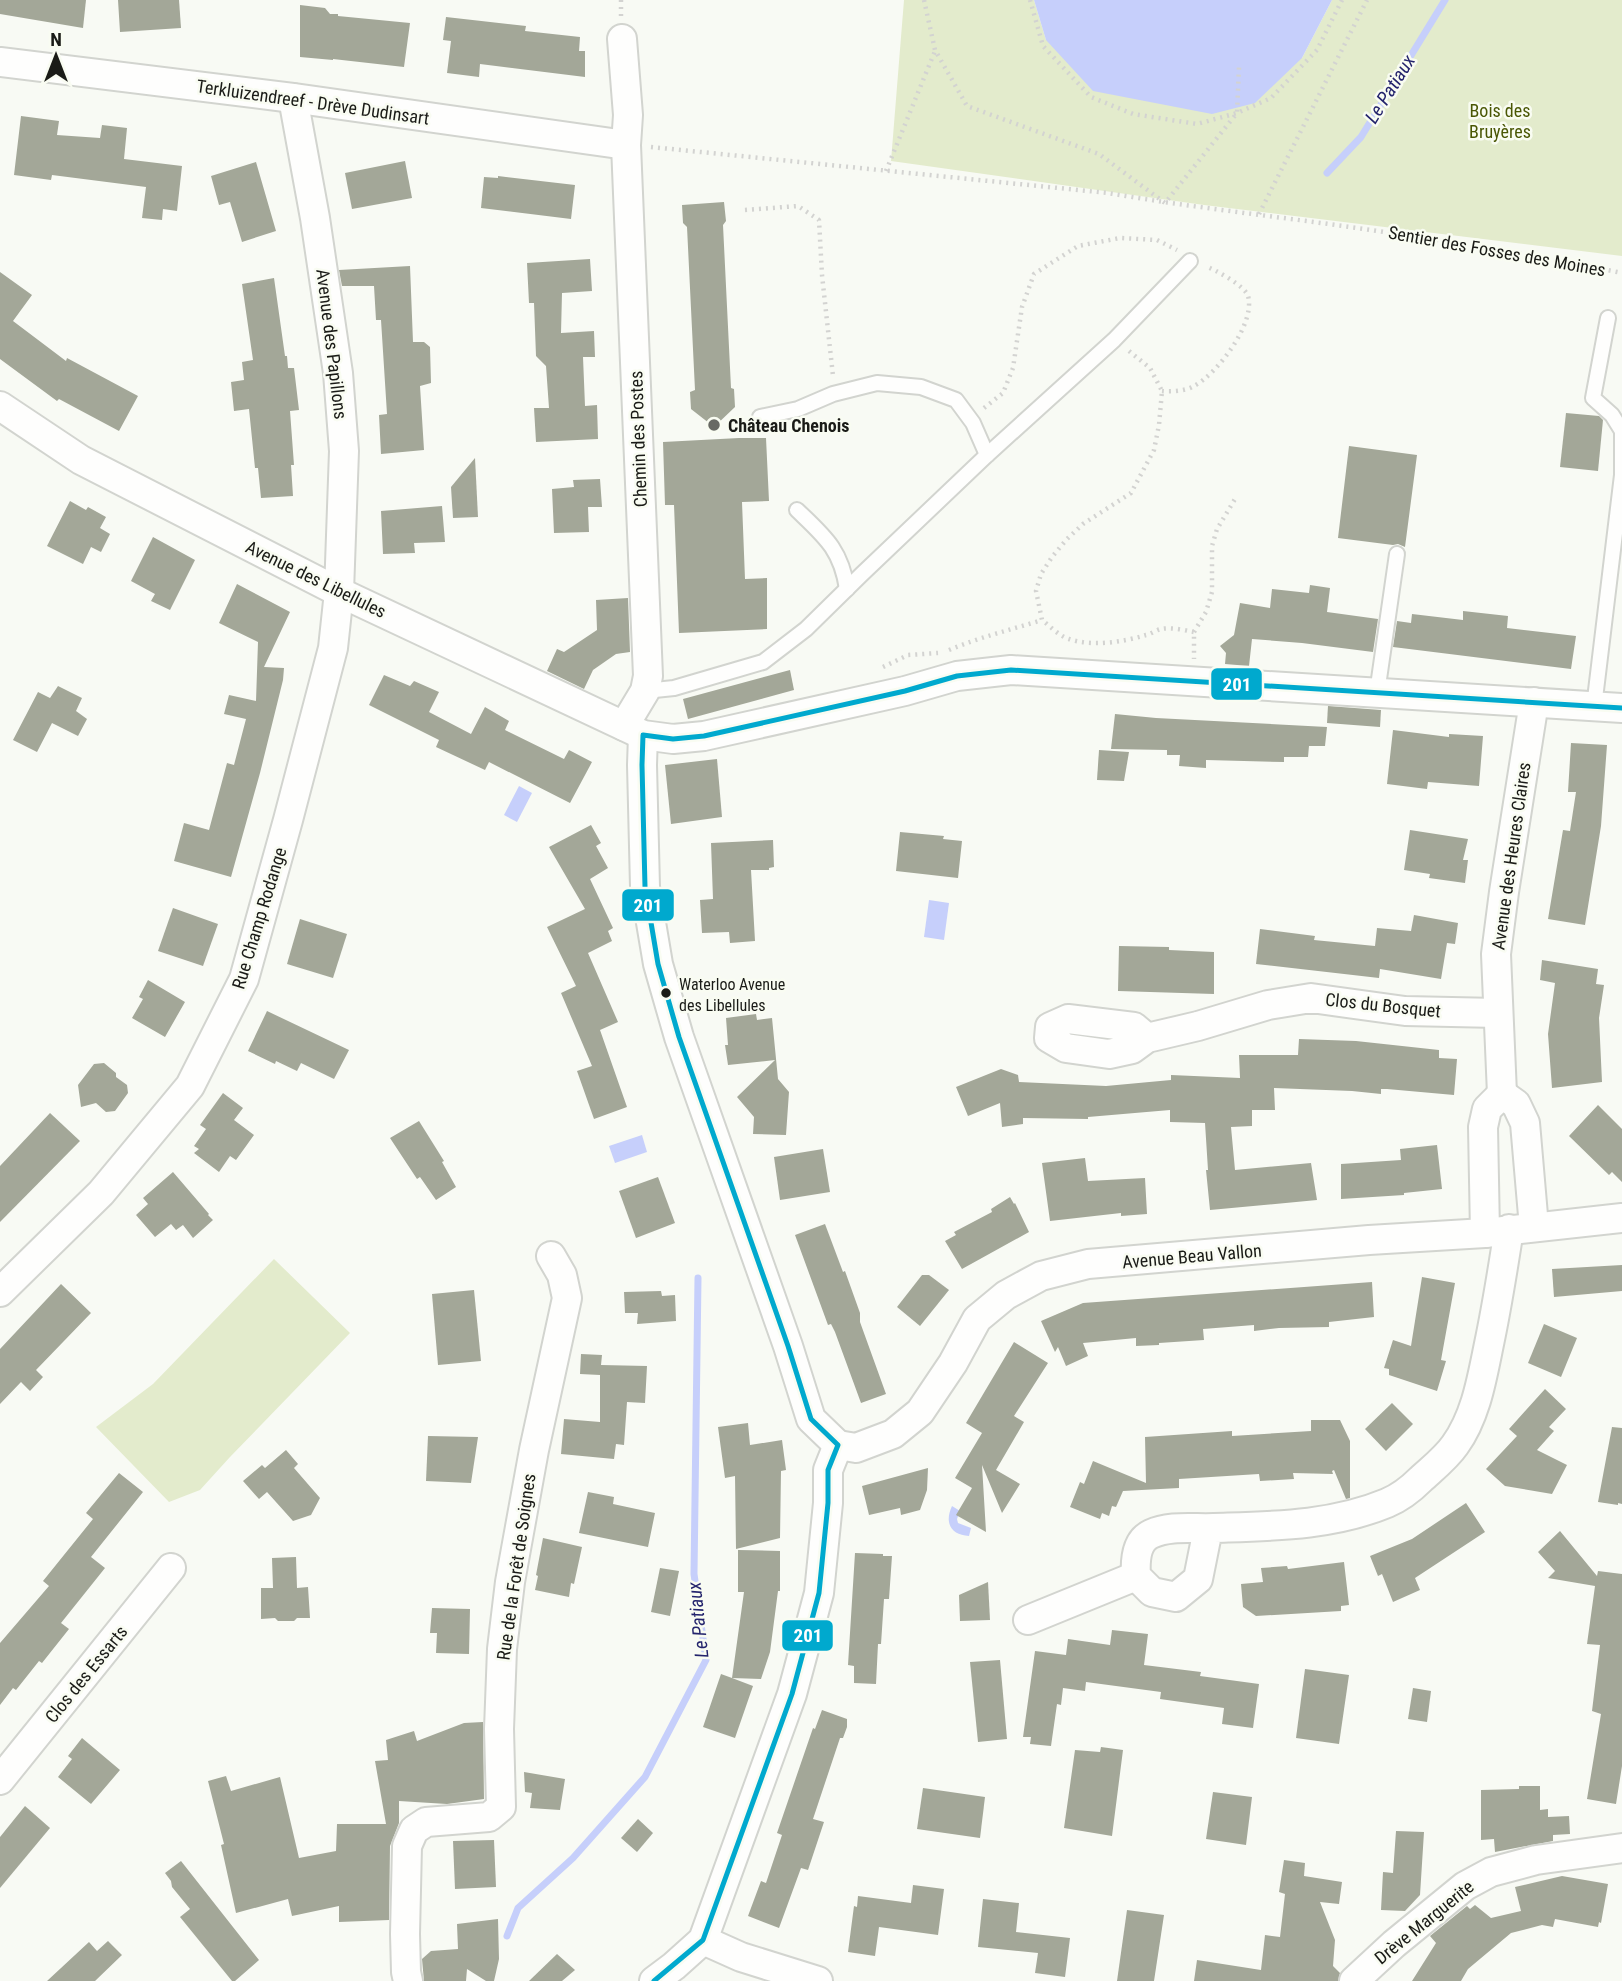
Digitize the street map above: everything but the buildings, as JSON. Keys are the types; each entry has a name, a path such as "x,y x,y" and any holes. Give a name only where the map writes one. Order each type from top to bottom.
{"street":[{"name":"Chemin des Postes","path":"622,39 628,115 626,145 648,676 633,731 642,765 645,887 658,964 679,1037 788,1346 811,1419 838,1445"},
{"name":"Terkluizendreef - Drève Dudinsart","path":"0,62 293,98 626,145"},
{"name":"Avenue des Papillons","path":"293,98 315,218 338,373 344,451 339,592"},
{"name":"Avenue des Libellules","path":"0,405 81,460 339,592 633,731"},
{"name":"Rue Champ Rodange","path":"0,1292 101,1193 190,1086 244,979 333,648 339,592"},
{"path":"633,731 673,738 704,736 905,691 957,676 1011,670 1622,708"},
{"name":"Avenue des Heures Claires","path":"1502,1094 1496,954 1534,702"},
{"name":"Clos du Bosquet","path":"1147,1038 1268,1005 1311,998 1405,1012 1499,1013"},
{"path":"1208,1529 1198,1579 1176,1597 1152,1592 1136,1576 1138,1548 1149,1534 1170,1529 1290,1525 1351,1516 1391,1502 1440,1462 1456,1444 1473,1410 1483,1373 1509,1229 1524,1123 1516,1104 1502,1094 1486,1109 1483,1127 1509,1229"},
{"name":"Avenue Beau Vallon","path":"838,1445 856,1448 893,1434 920,1412 953,1363 977,1319 1006,1295 1041,1276 1088,1264 1622,1218"},
{"name":"Rue de la Forêt de Soignes","path":"408,1981 405,1934 407,1846 414,1830 426,1822 489,1817 501,1807 499,1729 502,1649 510,1582 566,1298 562,1275 551,1256"},
{"path":"654,1981 703,1940 792,1694 820,1593 828,1503 828,1470 838,1445"},
{"name":"Clos des Essarts","path":"0,1780 171,1567"},
{"path":"1028,1620 1136,1576"},
{"name":"Drève Marguerite","path":"1354,1981 1465,1885 1491,1872 1536,1860 1622,1847"},
{"path":"703,1940 741,1957 818,1981"}],"lane":[{"path":"645,691 674,688 763,662 806,629 987,455 1114,340 1190,261"},
{"path":"1594,707 1622,475 1622,431 1612,415 1593,398 1608,318"},
{"path":"760,417 798,409 833,394 877,383 921,387 956,400 973,423 987,455"},
{"path":"797,510 828,540 844,568 847,589"},
{"path":"1377,693 1397,554"}],"path":[{"path":"924,0 935,50 967,106 1099,154 1165,203 1237,113 1239,67"},
{"path":"1030,0 1043,46 1091,97 1133,114 1197,124 1237,113 1271,99 1317,50 1342,0"},
{"path":"1259,214 1367,0"},
{"path":"886,171 935,50"},
{"name":"Sentier des Fosses des Moines","path":"626,145 1108,193 1534,255 1622,272"},
{"path":"745,210 798,206 819,220 833,394"},
{"path":"967,414 987,407 1003,393 1013,369 1022,307 1034,274 1078,246 1120,238 1157,240 1183,253 1190,261 1209,267 1241,286 1248,294 1250,306 1241,332 1213,372 1192,387 1162,391"},
{"path":"1114,340 1150,368 1162,391 1160,425 1154,450 1131,493 1083,524 1052,557 1041,574 1036,591 1042,620 1067,639 1084,642 1105,643 1146,635 1161,629 1194,632"},
{"path":"1195,682 1194,632 1206,611 1212,592 1212,545 1217,529 1235,499"},
{"path":"883,667 908,654 942,653 980,637 1042,620"}],"green space":[{"name":"Bois des Bruyères","path":"904,0 1034,0 1046,40 1302,58 1332,0 1622,0 1622,256 1204,205 891,161"},
{"path":"274,1259 350,1333 200,1490 169,1502 96,1427 153,1384"}],"water":[{"path":"1034,0 1332,0 1302,58 1255,103 1212,114 1093,91 1046,40"},
{"path":"519,786 532,793 517,822 504,815"},
{"path":"929,900 949,903 944,940 924,937"},
{"path":"642,1135 647,1152 615,1163 609,1146"},
{"path":"952,1506 960,1511 958,1523 971,1528 969,1536 954,1531 951,1527 949,1518"}],"waterway":[{"name":"Le Patiaux","path":"1327,173 1361,137 1445,0"},
{"name":"Le Patiaux","path":"507,1936 518,1908 573,1858 645,1777 706,1660 694,1574 698,1278"}],"transit line":[{"name":"201","path":"654,1981 703,1940 792,1694 819,1593 828,1503 828,1470 838,1445 811,1419 788,1346 679,1037 658,964 645,887 643,735 673,739 704,736 905,691 957,676 1011,670 1622,708"}],"place":[{"name":"Château Chenois","path":"714,425"},
{"name":"Waterloo Avenue des Libellules","path":"666,993"}]}
